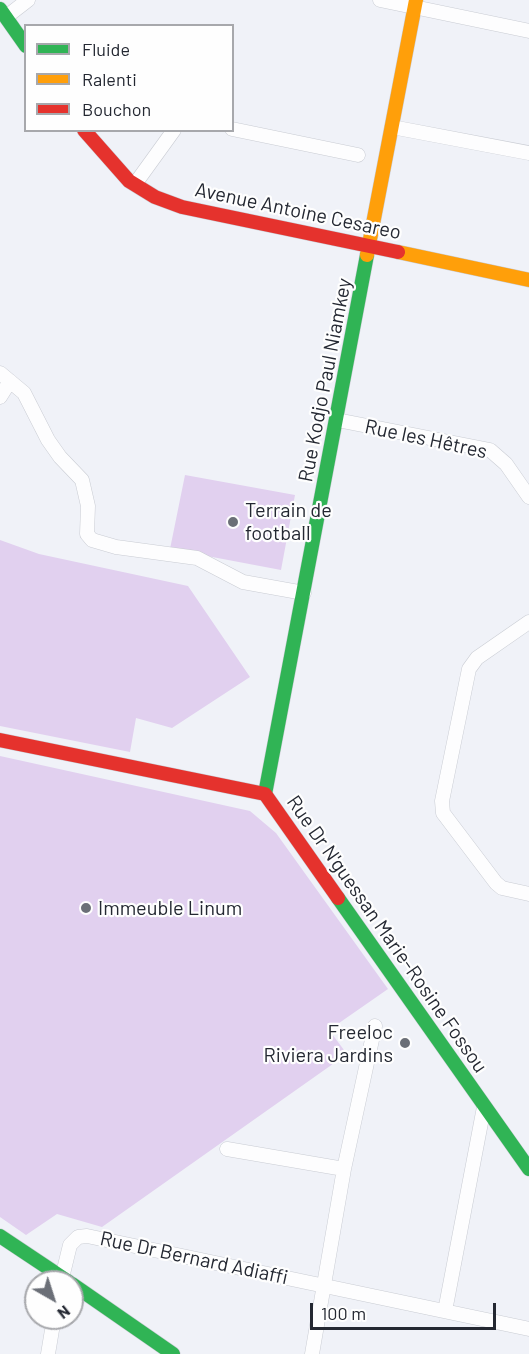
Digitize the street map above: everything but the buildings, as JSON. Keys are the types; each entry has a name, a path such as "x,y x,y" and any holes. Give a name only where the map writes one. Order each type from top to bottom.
{"street":[{"path":"24,43 3,13 28,0"},
{"path":"380,0 416,3 529,31"},
{"name":"Rue Kodjo Paul Niamkey","path":"265,795 416,3"},
{"path":"392,127 529,153"},
{"path":"234,129 358,155"},
{"name":"Avenue Antoine Cesareo","path":"86,132 113,166 135,184 155,197 182,207 529,280"},
{"path":"135,184 173,132"},
{"path":"0,397 5,377 24,393 48,440 85,486 88,506 86,527 92,540 143,552 197,558 243,582 304,593"},
{"name":"Rue les Hêtres","path":"338,420 490,450 506,464 529,497"},
{"path":"529,622 477,658 469,669 442,801 443,813 496,883 502,888 529,894"},
{"name":"Rue Dr N'guessan Marie-Rosine Fossou","path":"0,740 265,795 529,1169"},
{"path":"312,1354 322,1284 344,1169 375,1026"},
{"path":"446,1311 484,1107"},
{"path":"227,1149 344,1169"},
{"path":"0,1236 50,1270"},
{"name":"Rue Dr Bernard Adiaffi","path":"67,1270 70,1245 78,1237 87,1236 529,1329"},
{"path":"84,1293 173,1354"},
{"path":"48,1354 52,1330"}],"shaded area":[{"name":"Terrain de football","path":"185,475 295,495 281,570 170,549"},
{"path":"0,540 39,554 188,586 250,677 172,728 136,718 130,752 0,726"},
{"path":"0,756 250,811 276,833 388,989 329,1030 347,1054 102,1227 57,1214 26,1235 0,1217"}],"traffic: fast":[{"path":"0,9 24,43"},
{"path":"265,794 367,255"},
{"path":"338,898 529,1169"},
{"path":"0,1236 51,1270"},
{"path":"84,1292 173,1354"}],"traffic: slow":[{"path":"367,255 416,0"},
{"path":"398,252 529,280"}],"traffic: jam":[{"path":"86,132 129,181 155,197 182,207 398,252"},
{"path":"0,740 265,794 338,898"}],"place":[{"name":"Terrain de football","path":"233,522"},
{"name":"Immeuble Linum","path":"86,908"},
{"name":"Freeloc Riviera Jardins","path":"405,1043"}]}
